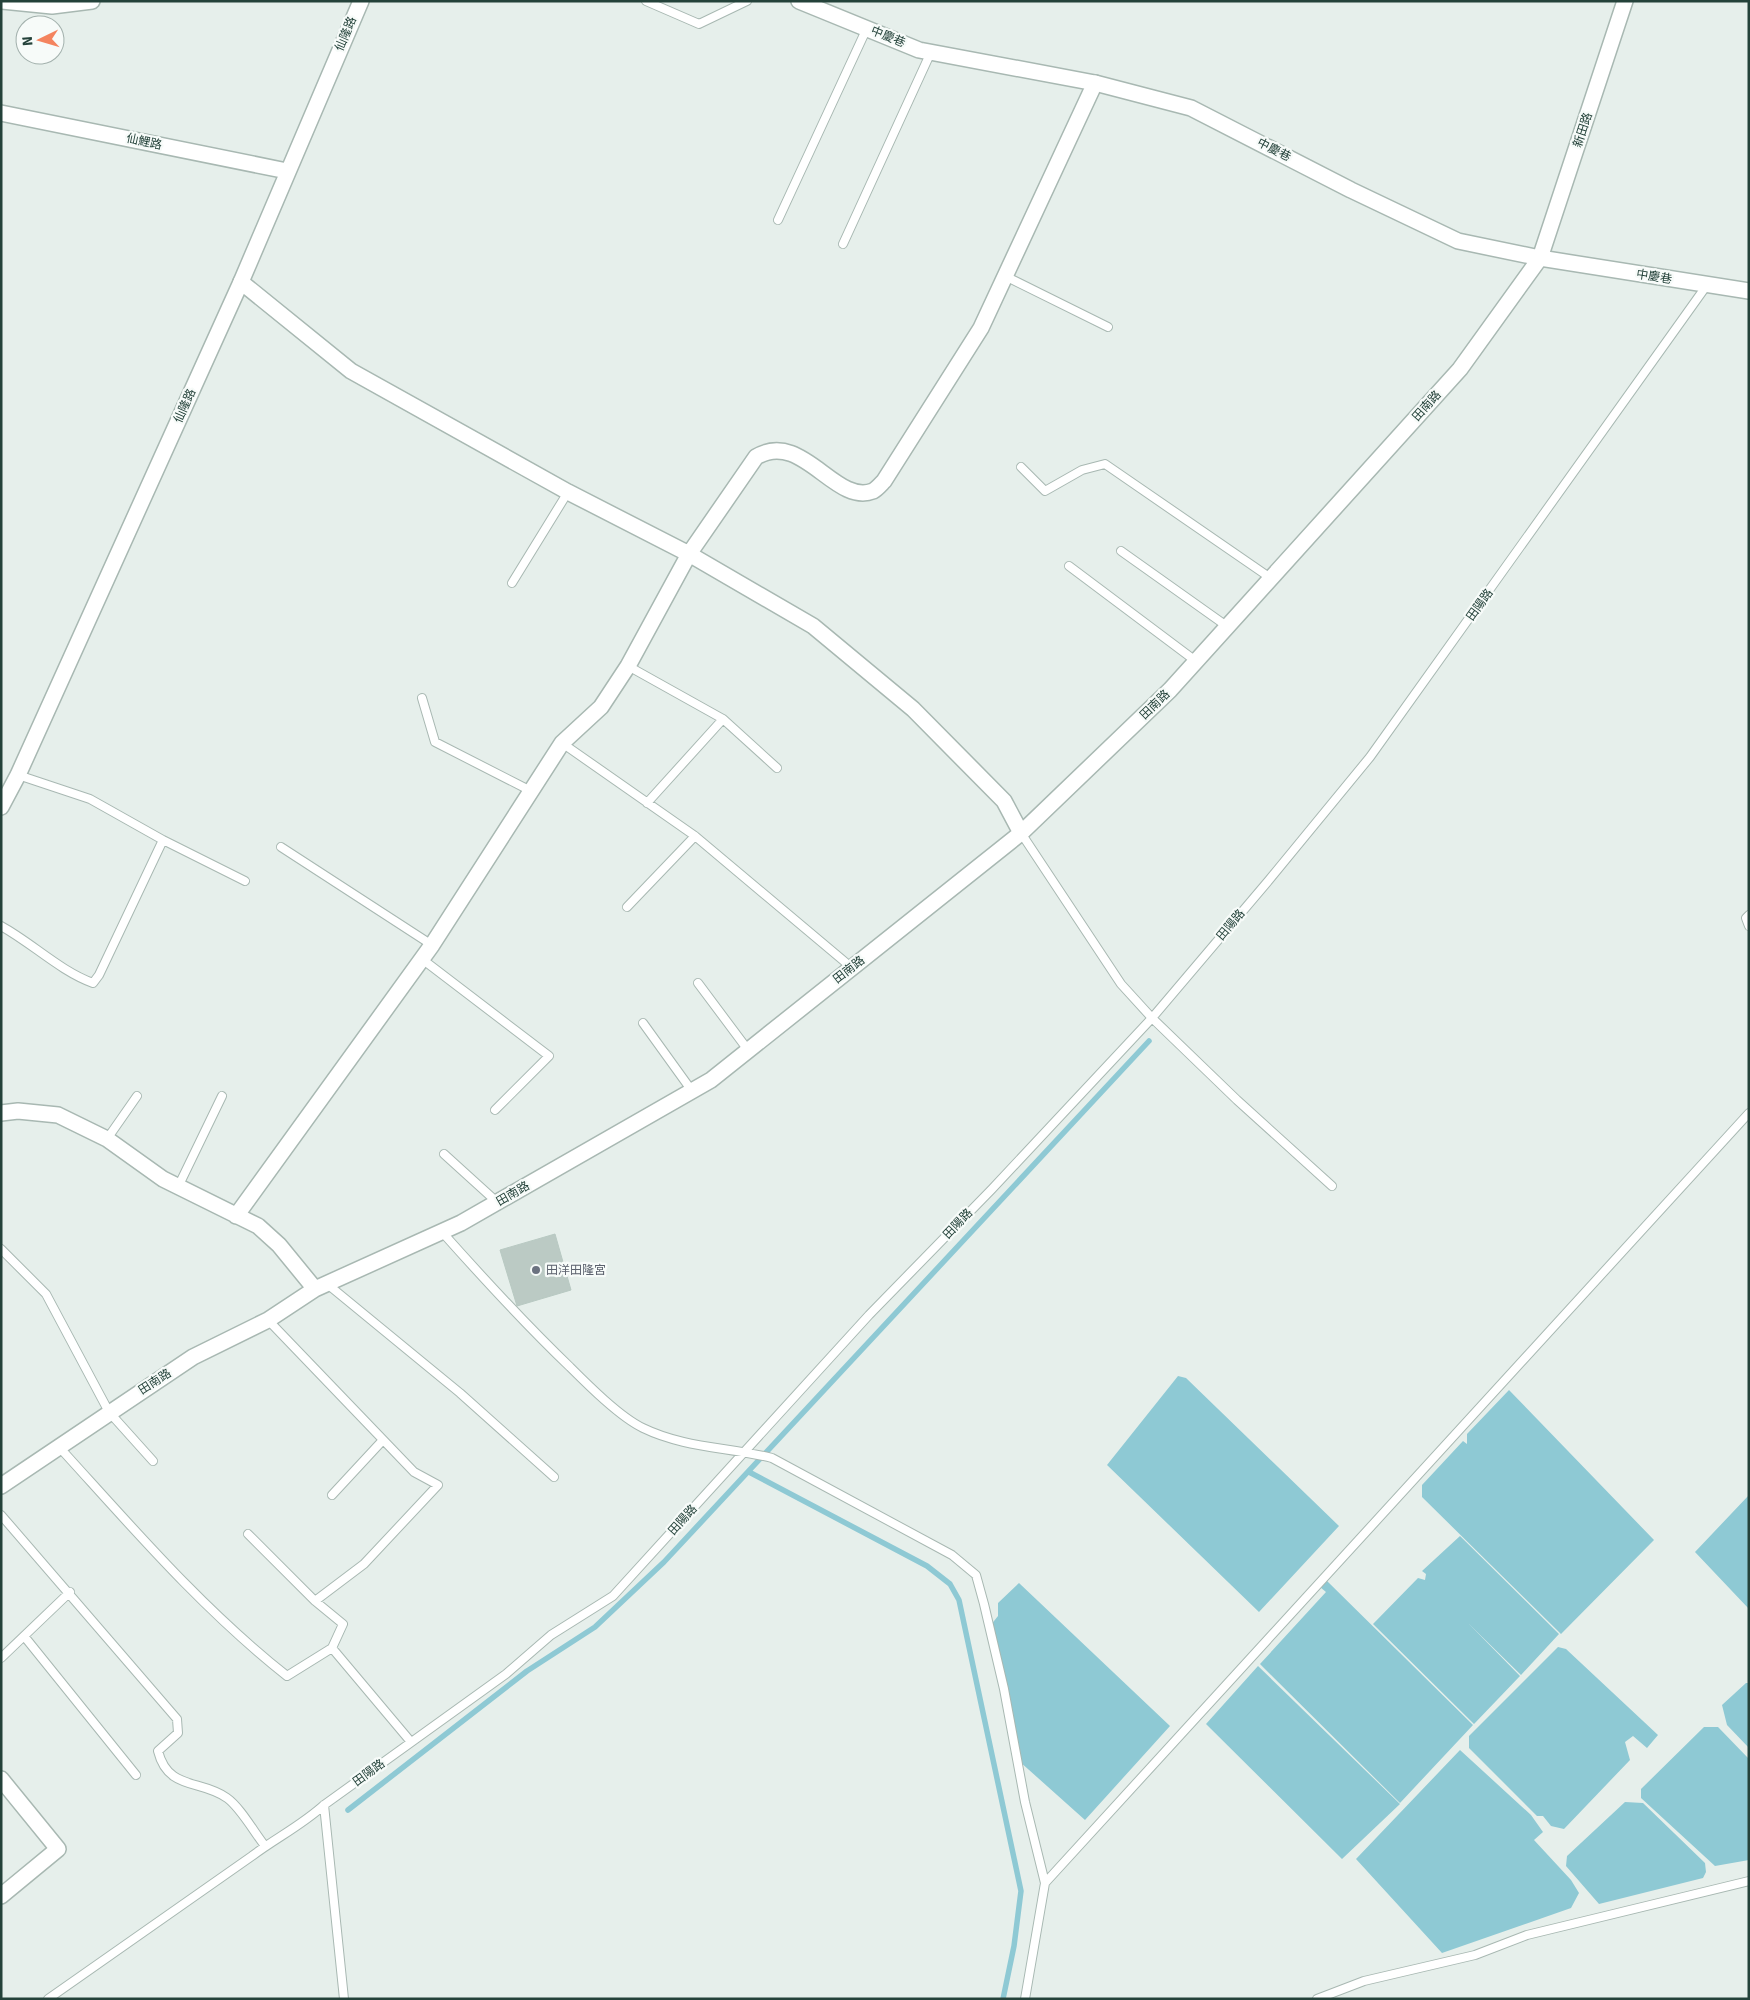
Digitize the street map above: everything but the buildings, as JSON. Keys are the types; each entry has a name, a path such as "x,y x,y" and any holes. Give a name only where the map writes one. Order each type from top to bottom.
{"street":[{"path":"2,1 52,6 92,1"},
{"name":"仙隆路","path":"1,807 18,775 241,282 361,1"},
{"name":"中慶巷","path":"800,1 919,50 1095,84 1191,108 1359,194 1458,241 1540,258 1749,291"},
{"name":"新田路","path":"1540,258 1625,1"},
{"path":"236,1216 432,945 562,743 601,707 628,666 689,554 756,457 767,451 781,450 793,454 847,488 862,493 874,491 884,481 981,328 1095,84"},
{"name":"仙鯉路","path":"1,113 287,172"},
{"name":"田南路","path":"1,1486 193,1357 268,1320 320,1286 442,1232 498,1203 711,1080 1021,833 1170,690 1272,579 1460,369 1540,258"},
{"path":"241,282 351,371 568,492 689,554 813,626 913,709 1004,801 1021,833"},
{"path":"1,1113 18,1111 58,1115 107,1139 163,1179 258,1226 320,1286"},
{"path":"1,1779 58,1850 1,1896"}],"lane":[{"path":"646,1 699,24 747,1"},
{"path":"778,220 866,28"},
{"path":"843,244 931,52"},
{"path":"1005,276 1108,327"},
{"name":"田陽路","path":"48,1999 166,1918 265,1846 309,1819 324,1805 506,1674 551,1635 613,1596 749,1452 869,1315 992,1189 1152,1018 1370,757 1707,285"},
{"path":"1021,467 1045,491 1082,470 1105,464 1272,579"},
{"path":"512,583 568,492"},
{"path":"1122,551 1228,627"},
{"path":"1069,566 1197,662"},
{"path":"628,666 724,719 777,768"},
{"path":"422,698 435,742 531,791"},
{"path":"647,803 724,719"},
{"path":"562,743 694,836 851,967"},
{"path":"18,775 90,799 163,840 245,881"},
{"path":"1021,833 1121,984 1152,1018 1332,1186"},
{"path":"627,907 694,836"},
{"path":"1,926 20,936 80,978 93,983 99,975 163,840"},
{"path":"281,847 432,945"},
{"path":"1749,915 1746,918 1749,926"},
{"path":"422,959 549,1056 494,1110"},
{"path":"698,983 748,1050"},
{"path":"643,1023 692,1091"},
{"path":"107,1139 137,1096"},
{"path":"178,1187 222,1096"},
{"path":"1045,1884 1749,1113"},
{"path":"444,1154 498,1203"},
{"path":"442,1232 512,1310 596,1393 642,1428 709,1449 749,1452 772,1458 952,1555 976,1575 1004,1690 1025,1802 1045,1884 1025,1998 1034,1999"},
{"path":"1,1249 46,1294 109,1412 153,1461"},
{"path":"320,1286 460,1393 554,1477"},
{"path":"268,1320 414,1472 438,1485 364,1564 315,1601"},
{"path":"332,1495 383,1440"},
{"path":"60,1448 185,1586 251,1648 287,1676 332,1648 343,1624 315,1601 248,1534"},
{"path":"1,1515 70,1592 177,1719 178,1733 158,1750 160,1758 172,1775 187,1784 212,1789 229,1799 265,1846"},
{"path":"1,1658 70,1592"},
{"path":"24,1636 136,1775"},
{"path":"332,1648 411,1742"},
{"path":"324,1805 344,1999"},
{"path":"1317,1999 1364,1981 1475,1955 1527,1935 1749,1881"}],"water":[{"path":"1178,1376 1186,1378 1339,1526 1259,1612 1107,1465"},
{"path":"1509,1390 1654,1540 1561,1634 1422,1497 1422,1485 1463,1441 1467,1444 1467,1434"},
{"path":"1749,1495 1749,1609 1695,1552"},
{"path":"1460,1536 1559,1634 1521,1675 1468,1623 1520,1676 1474,1724 1373,1624 1418,1578 1425,1580 1426,1574 1422,1571"},
{"path":"1326,1580 1473,1725 1400,1803 1260,1664 1326,1592 1320,1587"},
{"path":"1019,1583 1170,1726 1085,1820 1019,1761 990,1626 998,1616 998,1603"},
{"path":"1558,1647 1566,1649 1658,1735 1647,1748 1633,1736 1625,1742 1630,1760 1564,1829 1551,1826 1543,1816 1537,1816 1469,1748 1469,1736"},
{"path":"1258,1666 1400,1804 1342,1859 1206,1724"},
{"path":"1746,1683 1749,1683 1749,1748 1727,1725 1722,1705"},
{"path":"1704,1727 1718,1727 1749,1759 1749,1860 1715,1866 1641,1798 1641,1789"},
{"path":"1460,1750 1531,1815 1543,1832 1534,1840 1571,1880 1579,1893 1571,1908 1442,1953 1356,1859"},
{"path":"1625,1802 1643,1803 1705,1863 1706,1872 1703,1878 1599,1904 1566,1866 1567,1856"}],"waterway":[{"path":"348,1810 527,1671 595,1627 664,1562 1149,1041"},
{"path":"749,1472 927,1566 950,1584 959,1600 1021,1891 1014,1946 1003,1999"}],"place":[{"name":"田洋田隆宮","path":"536,1270"}]}
